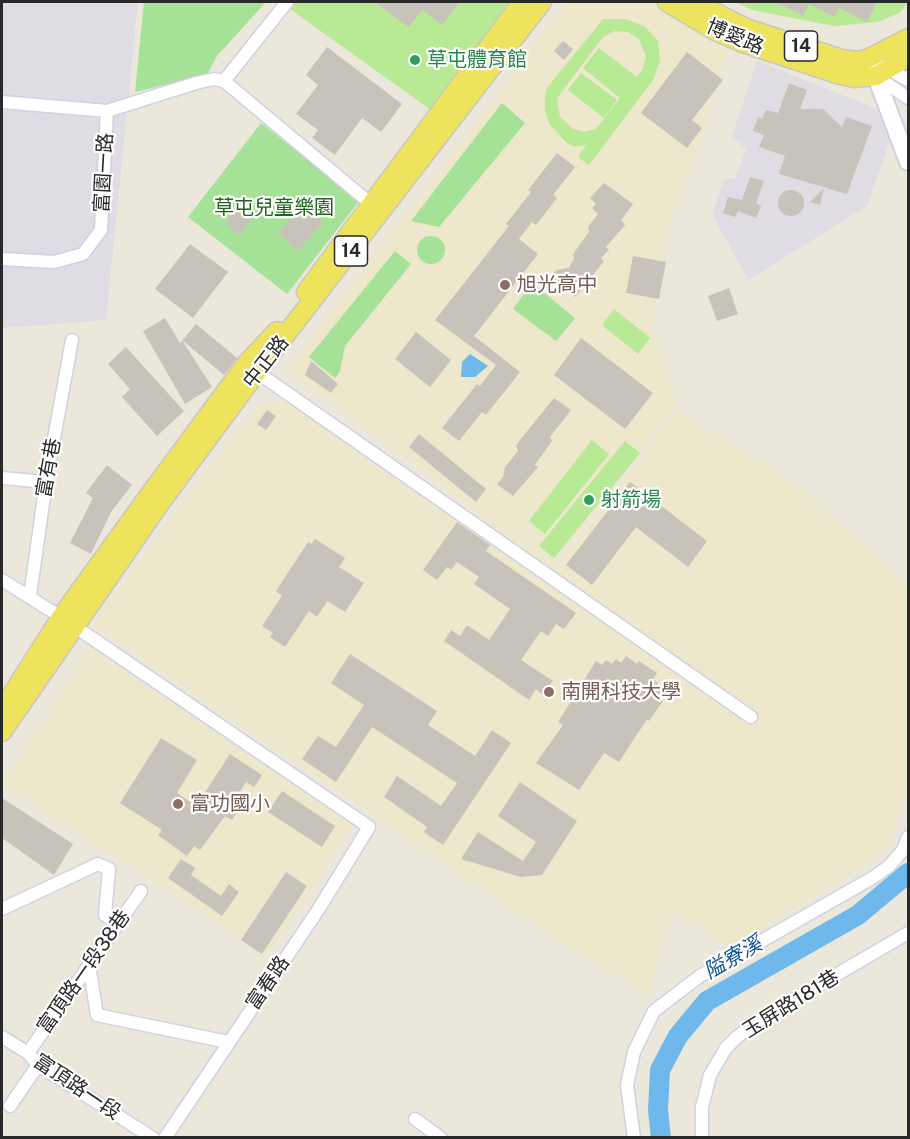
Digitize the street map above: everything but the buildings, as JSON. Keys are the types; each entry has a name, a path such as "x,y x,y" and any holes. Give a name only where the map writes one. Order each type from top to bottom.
{"main road":[{"name":"中正路","path":"375,208 522,2"},
{"name":"中正路","path":"2,710 251,368 375,208 542,2"},
{"name":"博愛路","path":"667,2 715,31 740,42 854,78 882,73"},
{"name":"博愛路","path":"695,2 734,23 842,59 858,61 869,58 909,38"},
{"path":"882,73 909,57"},
{"name":"中正路","path":"2,732 68,621"}],"street":[{"path":"224,81 287,2"},
{"path":"869,58 909,98"},
{"path":"882,73 909,80"},
{"path":"882,73 909,162"},
{"path":"2,102 107,111 196,83 214,79 224,81 375,208"},
{"name":"富園一路","path":"2,259 54,262 83,254 101,230 107,111"},
{"name":"富有巷","path":"30,596 46,482 72,340"},
{"path":"251,368 751,717"},
{"path":"2,478 46,482"},
{"path":"2,580 68,621"},
{"name":"富春路","path":"68,621 369,827 320,907 165,1137"},
{"path":"634,1137 627,1085 634,1052 654,1011 700,976 874,877 890,866 903,850 909,837"},
{"path":"2,909 98,864 109,869 105,915 118,924"},
{"name":"富頂路一段38巷","path":"28,1053 141,891"},
{"name":"玉屏路181巷","path":"702,1137 702,1107 710,1075 726,1048 737,1037 764,1017 909,933"},
{"path":"89,965 97,1016 228,1042"},
{"name":"富頂路一段","path":"2,1037 28,1053 38,1065 153,1137"},
{"path":"10,1106 38,1065"},
{"path":"415,1119 440,1137"}],"shaded area":[{"path":"2,2 138,2 106,320 2,328"},
{"name":"旭光高中","path":"568,2 654,2 728,49 700,142 663,243 652,327 677,403 550,571 417,466 287,370"},
{"path":"757,61 882,111 890,141 867,206 748,280 712,214 724,180 735,179 746,150 732,136"},
{"name":"南開科技大學","path":"261,403 286,403 336,427 546,582 677,409 809,494 822,511 856,538 908,589 908,791 887,849 795,908 728,947 673,912 648,995 572,949 92,625"},
{"name":"富功國小","path":"91,647 352,825 269,955 2,784"}],"green space":[{"path":"144,2 266,2 217,56 207,75 135,92"},
{"name":"草屯體育館","path":"296,2 512,2 431,110 290,9"},
{"path":"735,2 908,3 899,13 878,22 834,26 752,10"},
{"path":"603,19 626,19 644,26 658,41 660,61 653,80 589,165 578,157 586,145 575,147 567,143 550,125 545,111 547,88","holes":["615,31 628,32 639,39 646,56 643,69 637,77 599,48 583,68 620,98 596,129 584,132 573,129 560,117 557,98 603,37"]},
{"path":"581,73 617,100 604,118 568,90"},
{"path":"502,103 525,123 439,227 411,221"},
{"name":"草屯兒童樂園","path":"261,123 360,200 287,294 188,217"},
{"path":"431,236 441,240 445,250 441,260 431,264 421,260 417,250 421,240"},
{"path":"395,251 411,264 345,346 340,371 335,378 309,357"},
{"path":"532,283 575,318 556,341 513,309"},
{"path":"614,309 650,338 638,354 602,325"},
{"path":"592,440 609,454 545,534 529,521"},
{"name":"射箭場","path":"625,441 640,453 554,558 539,546"}],"water":[{"path":"470,354 488,366 475,377 461,377 462,362"}],"waterway":[{"name":"隘寮溪","path":"661,1138 658,1110 660,1070 678,1036 707,1001 858,915 908,873"}],"place":[{"name":"草屯體育館","path":"415,60"},
{"name":"旭光高中","path":"505,285"},
{"name":"射箭場","path":"589,500"},
{"name":"南開科技大學","path":"549,692"},
{"name":"富功國小","path":"178,804"}]}
